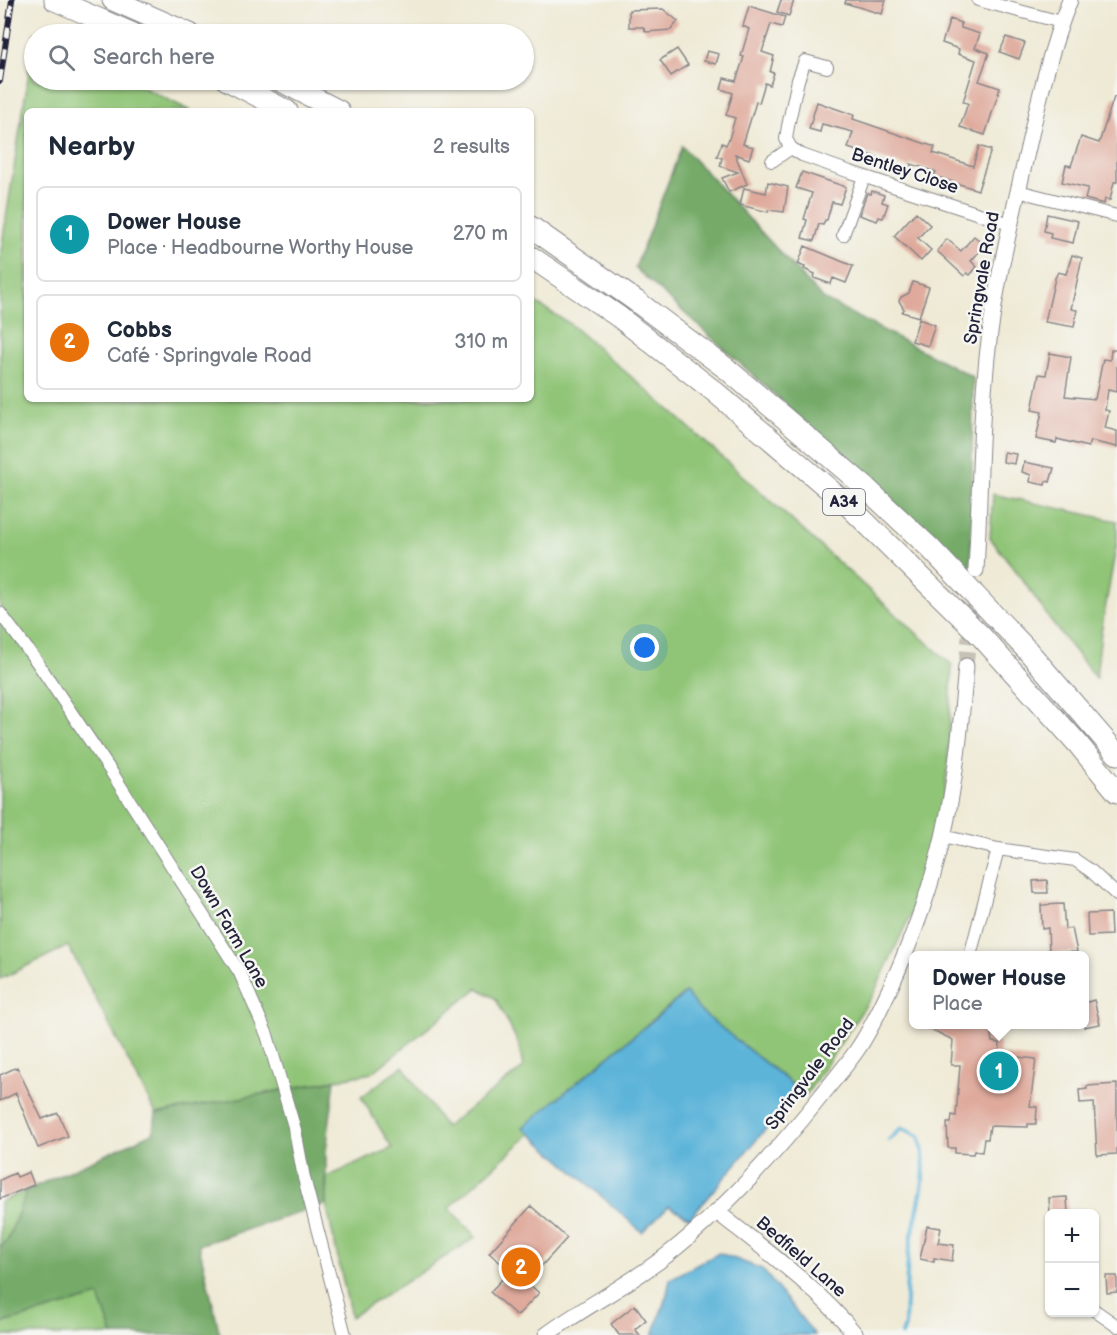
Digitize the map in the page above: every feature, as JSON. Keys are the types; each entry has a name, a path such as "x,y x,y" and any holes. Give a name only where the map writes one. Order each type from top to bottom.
{"highway":[{"path":"55,0 110,24"},
{"path":"113,0 167,24"},
{"path":"247,90 281,108"},
{"path":"298,90 333,108"},
{"name":"A34","path":"534,229 727,369 864,486 930,548 1028,651 1117,754"},
{"name":"A34","path":"534,259 619,316 707,385 850,507 980,634 1078,744 1117,792"}],"street":[{"path":"978,0 1061,22"},
{"name":"Springvale Road","path":"976,570 985,376 997,291 1010,224 1041,93 1061,22 1070,0"},
{"path":"772,161 791,148 786,139 788,126 798,80 805,61 827,68"},
{"name":"Bentley Close","path":"791,148 802,155 864,177 1010,224"},
{"path":"843,235 864,177"},
{"path":"1018,191 1117,216"},
{"name":"Down Farm Lane","path":"0,613 38,662 118,782 240,973 267,1035 292,1119 304,1178 345,1335"},
{"name":"Springvale Road","path":"546,1335 571,1316 647,1270 717,1212 793,1132 857,1050 879,1012 923,907 943,836 954,778 966,666"},
{"path":"943,836 998,849 1075,860 1117,895"},
{"path":"971,951 998,849"},
{"name":"Bedfield Lane","path":"717,1212 765,1249 834,1310 856,1335"},
{"path":"1099,1313 1117,1326"}],"green space":[{"path":"26,90 148,90 185,108 24,108 24,402 534,402 534,302 569,323 672,412 952,665 948,764 940,829 920,895 874,993 806,1095 699,1010 685,993 523,1127 530,1134 449,1208 476,1237 351,1317 326,1204 327,1177 392,1148 361,1097 403,1066 445,1127 523,1068 519,1045 496,999 478,988 372,1073 156,1114 68,946 0,979 0,257"},
{"path":"682,146 823,299 973,377 971,573 635,268"},
{"path":"993,494 1117,521 1117,542 1101,632 1096,678 990,538"},
{"path":"335,1080 326,1151 326,1204 199,1245 220,1335 113,1335 99,1296 0,1324 0,1247 8,1239 27,1190 153,1133 156,1114"},
{"path":"27,1190 8,1239 0,1247 0,1202"},
{"path":"99,1295 113,1335 0,1335 0,1324"}],"water":[{"path":"686,993 699,1010 799,1090 690,1218 669,1206 642,1232 523,1127"},
{"path":"719,1253 762,1269 815,1335 653,1335 670,1279"}],"building":[{"path":"781,0 794,0 789,16 777,12"},
{"path":"846,0 886,0 882,14 845,3"},
{"path":"749,6 785,17 782,27 771,24 762,52 774,56 770,72 774,73 770,85 765,83 759,103 756,102 743,144 753,147 749,159 735,154 747,184 729,192 722,178 738,172 720,166 722,158 717,156 722,143 726,145 729,139 735,118 726,115 733,93 721,89 724,78 736,81 744,57 741,56 749,29 743,26"},
{"path":"663,9 678,21 671,30 646,32 643,27 629,27 629,10"},
{"path":"950,19 961,23 961,28 980,34 975,48 989,53 979,81 1000,88 985,135 960,127 968,103 963,102 976,60 958,54 959,49 942,43"},
{"path":"1006,37 1025,43 1019,59 1000,52"},
{"path":"677,49 688,65 671,76 660,60"},
{"path":"707,51 719,54 716,64 704,61"},
{"path":"1114,97 1117,97 1117,182 1114,182 1110,200 1105,199 1104,204 1085,199 1088,188 1062,182 1066,165 1071,166 1081,137 1099,143"},
{"path":"817,102 854,115 853,119 935,147 933,153 973,166 979,146 991,150 978,190 934,176 936,172 911,164 910,168 848,148 853,132 822,124 820,132 809,129"},
{"path":"802,172 846,187 840,204 832,202 827,220 823,225 819,224 814,241 802,238 807,220 804,219 812,193 796,188"},
{"path":"768,182 788,187 784,212 768,210 768,212 740,205 744,188 766,193"},
{"path":"872,191 884,195 882,202 888,204 883,218 879,217 877,221 859,215 867,193 871,194"},
{"path":"916,212 930,225 918,238 931,250 921,261 894,236"},
{"path":"1047,214 1078,221 1073,243 1050,238 1051,233 1044,231"},
{"path":"974,236 985,245 971,261 977,267 970,275 967,273 964,276 937,251 947,239 961,251"},
{"path":"805,246 853,266 846,283 833,278 831,284 814,278 815,274 798,264"},
{"path":"1072,255 1082,258 1071,309 1077,310 1074,327 1045,322 1055,278 1058,272 1066,274"},
{"path":"913,282 929,287 919,317 902,312 904,309 899,301 901,297 909,293"},
{"path":"919,319 935,325 928,346 912,341"},
{"path":"1111,350 1117,350 1117,392 1108,390 1105,410 1109,411 1105,428 1117,431 1117,447 1090,441 1088,447 1057,439 1056,443 1036,439 1042,412 1032,410 1039,374 1046,375 1050,353 1071,357 1065,396 1095,399 1103,359 1110,360"},
{"path":"1004,452 1016,454 1014,464 1003,462"},
{"path":"1024,462 1054,468 1050,482 1046,481 1045,485 1030,482 1031,475 1022,472"},
{"path":"1047,880 1048,893 1034,893 1033,881"},
{"path":"1063,904 1065,929 1072,928 1077,951 1049,951 1048,928 1042,929 1041,905"},
{"path":"1110,913 1111,935 1088,936 1087,914"},
{"path":"1094,1000 1100,1024 1089,1026 1089,1002"},
{"path":"930,1029 990,1029 992,1042 1000,1043 999,1055 1036,1059 1030,1106 1037,1107 1036,1124 1028,1124 1028,1127 990,1126 988,1139 984,1139 982,1152 955,1153 955,1148 948,1148 947,1123 951,1123 952,1115 956,1116 960,1065 951,1065 953,1040"},
{"path":"17,1067 42,1119 58,1113 68,1136 38,1148 16,1093 0,1101 0,1075"},
{"path":"1117,1084 1117,1154 1097,1155 1094,1102 1080,1103 1079,1090 1087,1089 1087,1086"},
{"path":"29,1172 34,1185 0,1199 0,1180 15,1173 17,1177"},
{"path":"1067,1197 1068,1209 1050,1209 1049,1198"},
{"path":"531,1206 567,1238 527,1282 539,1293 517,1316 490,1292 510,1271 489,1253"},
{"path":"927,1226 941,1228 938,1243 954,1245 952,1261 934,1258 934,1262 920,1259"},
{"path":"1106,1276 1117,1276 1117,1292 1107,1293"},
{"path":"635,1305 646,1320 635,1329 640,1335 619,1335 611,1324"}],"waterway":[{"path":"889,1140 902,1128 919,1136 923,1151 923,1182 910,1245 905,1326 902,1335"}],"tunnel":[{"path":"966,666 976,570"}],"railway":[{"path":"0,81 12,0"}],"place":[{"name":"Dower House","path":"999,1071"},
{"name":"Cobbs","path":"521,1267"}]}
